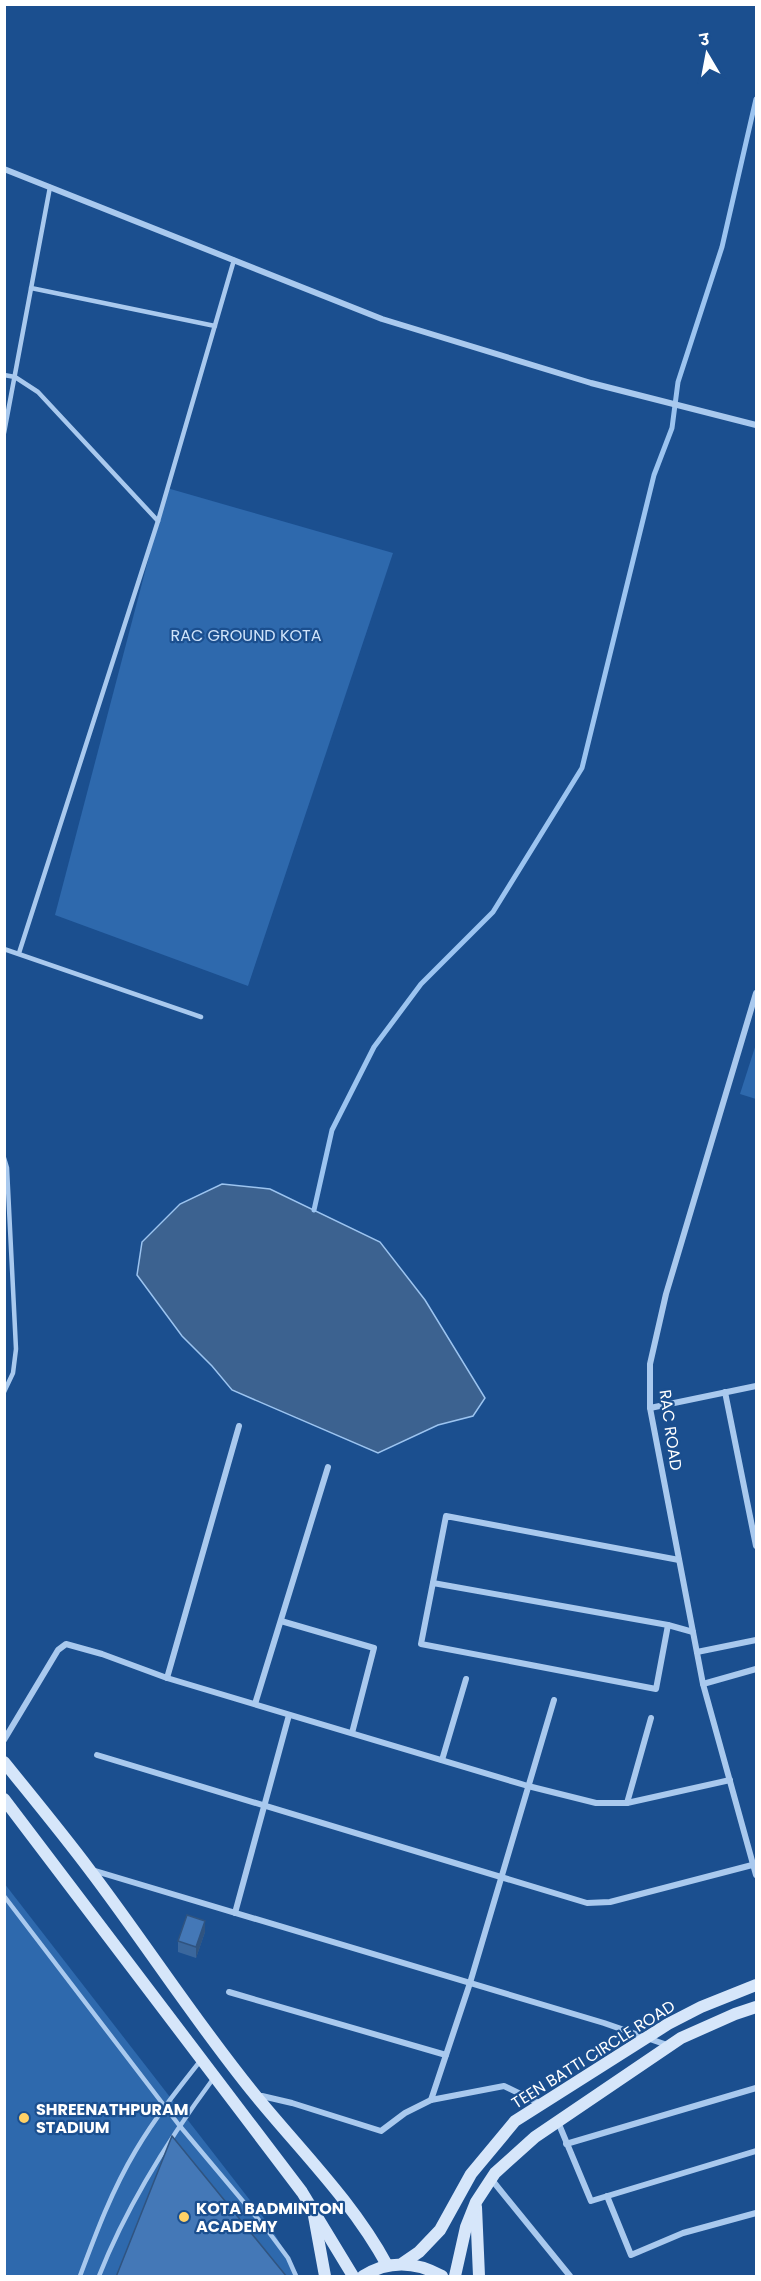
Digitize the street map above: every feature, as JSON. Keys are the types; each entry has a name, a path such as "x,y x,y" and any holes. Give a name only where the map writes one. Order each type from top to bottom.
{"street":[{"path":"4,169 382,319 611,388 756,425"},
{"name":"RAC ROAD","path":"756,993 666,1294 650,1364 650,1408 703,1684 755,1864 756,1875"},
{"path":"650,1408 756,1386"},
{"path":"725,1392 756,1546"},
{"path":"167,1678 239,1426"},
{"path":"255,1704 328,1467"},
{"path":"668,1625 656,1689 421,1644 446,1516 679,1560"},
{"path":"433,1584 668,1625 693,1632"},
{"path":"280,1621 374,1648 352,1733"},
{"path":"697,1652 756,1640"},
{"path":"4,1740 61,1646 66,1644 102,1654 167,1678 290,1715 528,1786 596,1803 627,1803 730,1780"},
{"path":"703,1684 756,1669"},
{"path":"442,1760 466,1679"},
{"path":"431,2100 470,1983 554,1700"},
{"path":"235,1913 290,1715"},
{"path":"627,1803 651,1718"},
{"path":"97,1755 586,1903 610,1902 755,1864"},
{"path":"4,1762 89,1869 257,2097 290,2133 355,2216 387,2265"},
{"path":"4,1799 313,2208 353,2277"},
{"path":"89,1869 648,2037 670,2046"},
{"name":"TEEN BATTI CIRCLE ROAD","path":"403,2263 419,2252 440,2230 471,2174 490,2148 515,2121 648,2037 701,2007 756,1985"},
{"path":"229,1992 446,2055"},
{"path":"454,2277 465,2227 476,2202 495,2173 536,2137 670,2046 735,2014 756,2007"},
{"path":"257,2097 262,2096 292,2103 381,2131 405,2113 431,2100 504,2086 541,2104"},
{"path":"566,2144 756,2088"},
{"path":"558,2122 591,2201 756,2151"},
{"path":"491,2179 570,2277"},
{"path":"607,2196 631,2255 683,2233 756,2213"},
{"path":"476,2202 479,2277"},
{"path":"313,2208 325,2277"},
{"path":"363,2277 387,2265 403,2263 423,2266 442,2277"}],"lane":[{"path":"4,433 50,187"},
{"path":"19,953 158,520 234,260"},
{"path":"32,288 215,326"},
{"path":"4,375 15,376 38,392 158,520"},
{"path":"4,949 201,1017"},
{"path":"4,1158 7,1168 16,1349 13,1373 4,1392"},
{"path":"4,1896 179,2125 268,2231 288,2258 296,2277"},
{"path":"80,2277 98,2227 136,2150 165,2106 202,2059"},
{"path":"99,2277 139,2192 179,2125 215,2077"}],"green space":[{"name":"RAC GROUND KOTA","path":"167,488 393,553 248,986 55,915"},
{"path":"756,1044 756,1099 740,1094"},
{"path":"4,1883 270,2226 299,2276 5,2276"}],"shaded area":[{"path":"222,1184 270,1189 380,1242 425,1300 485,1398 473,1416 438,1425 378,1453 232,1390 182,1336 137,1275 142,1242 180,1204"}],"building":[{"path":"187,1915 205,1921 196,1947 178,1941"},
{"name":"KOTA BADMINTON ACADEMY","path":"172,2136 287,2277 116,2277"}],"waterway":[{"path":"314,1210 332,1130 374,1047 421,984 493,912 582,768 654,475 672,428 678,382 722,247 756,99"}],"place":[{"name":"SHREENATHPURAM STADIUM","path":"24,2118"},
{"name":"KOTA BADMINTON ACADEMY","path":"184,2217"}]}
